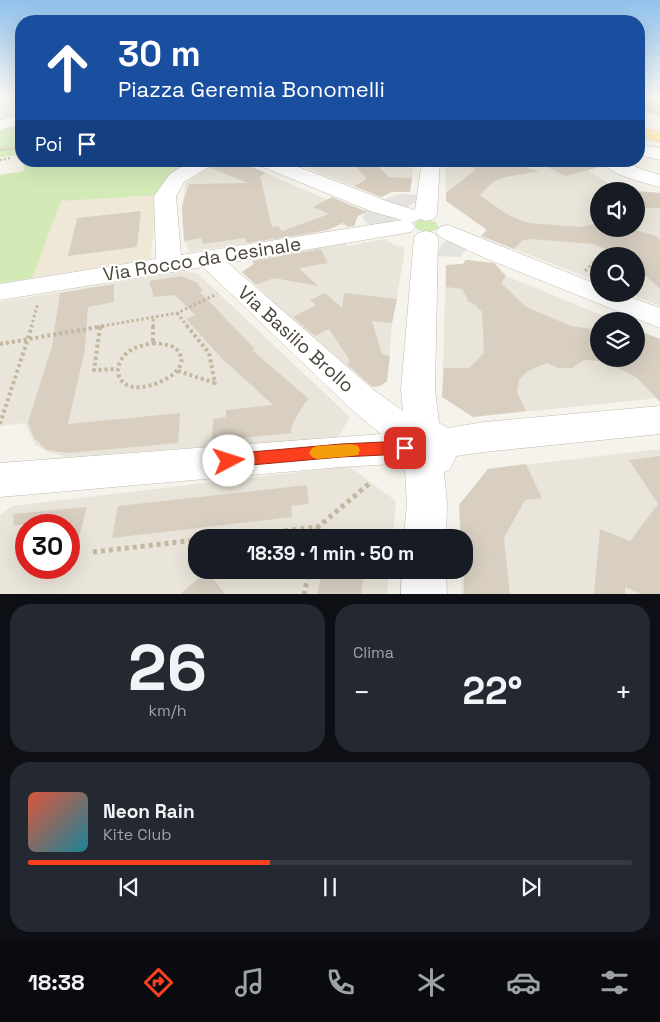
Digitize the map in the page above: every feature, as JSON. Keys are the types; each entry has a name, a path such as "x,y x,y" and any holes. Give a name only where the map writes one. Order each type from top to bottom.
{"main road":[{"path":"645,133 660,136"}],"street":[{"path":"645,151 660,154"},
{"path":"169,265 165,196 177,178 195,167"},
{"path":"280,167 660,320"},
{"path":"426,520 418,390 431,228 431,167"},
{"path":"621,167 660,181"},
{"name":"Via Rocco da Cesinale","path":"0,292 375,231 431,228"},
{"name":"Via Basilio Brollo","path":"208,258 236,286 363,400 420,444"},
{"path":"0,480 420,444 660,420"},
{"path":"424,579 424,594"}],"path":[{"path":"0,150 15,149"},
{"path":"0,160 11,158"},
{"path":"0,344 177,313 236,286"},
{"path":"0,424 28,340 40,296"},
{"path":"177,313 209,353 215,383 178,371"},
{"path":"153,318 153,343"},
{"path":"100,328 94,370 117,368"},
{"path":"153,343 164,343 178,350 181,357 178,371 161,384 139,388 122,382 117,376 119,361 134,349 153,343"},
{"path":"300,529 318,527 371,482"},
{"path":"93,552 188,541"},
{"path":"304,594 307,579"}],"shaded area":[{"path":"50,167 68,167 156,195 151,259 0,283 0,175"},
{"path":"208,167 252,167 339,205 354,225 340,225 312,234 190,252 184,241 182,216 185,184"},
{"path":"304,167 413,167 410,192 392,192 380,197"},
{"path":"445,167 583,167 607,182 590,182 590,237 645,237 645,192 660,193 660,306 645,300 645,247 590,247 590,278 481,236 486,231 485,225 451,202 446,201"},
{"path":"395,195 416,195 416,202 403,208 378,202"},
{"path":"369,207 398,218 390,224 379,227 368,224 362,218 365,213 364,210"},
{"path":"385,239 395,246 404,247 404,257 392,323 387,381 378,387 372,387 366,384 290,318 242,272 252,265 252,257 345,242 347,246"},
{"path":"449,239 469,247 460,257 435,256 443,243"},
{"path":"466,260 473,261 594,312 590,312 590,367 645,367 645,333 660,339 660,398 473,417 442,397 446,265 463,264"},
{"path":"185,271 198,274 350,417 338,437 69,457 50,453 35,445 25,423 0,426 0,302"},
{"path":"660,449 660,594 462,594 461,579 473,579 473,529 460,529 459,505 488,469"},
{"path":"349,466 396,501 394,529 188,529 188,579 388,579 387,594 0,594 0,515 12,506"}],"green space":[{"path":"15,125 15,156 0,157 0,129"},
{"path":"24,167 184,167 164,182 156,195 61,201 32,278 0,283 0,175 24,171"},
{"path":"420,219 436,222 439,228 430,232 418,230 414,224"}],"building":[{"path":"252,167 266,173 260,176 272,227 278,226 282,231 329,214 313,207 332,197 367,212 358,216 354,226 347,227 344,222 328,230 247,243 245,238 203,244 201,238 184,241 182,206 189,184 248,183 211,168"},
{"path":"356,167 379,167 389,177 412,178 410,192 392,192 381,197 354,186 367,179"},
{"path":"473,167 524,167 540,171 505,177 494,181 480,195 505,213 530,223 581,227 590,225 590,237 645,237 645,233 657,236 660,240 660,289 645,275 645,247 601,247 593,244 531,239 523,240 514,249 481,236 487,230 446,201 446,193 475,170"},
{"path":"547,167 599,167 566,176"},
{"path":"645,192 660,193 660,208 645,208"},
{"path":"141,211 137,247 68,256 77,218"},
{"path":"321,249 328,263 299,268 318,286 274,278 256,285 242,272 254,264 253,261"},
{"path":"466,260 494,263 506,276 501,283 526,307 571,326 590,329 590,360 584,360 572,368 558,368 547,363 528,371 519,380 517,392 526,411 473,417 442,397 444,368 469,368 484,353 482,312 469,302 462,289 446,287 446,265 463,264"},
{"path":"181,276 196,282 203,291 200,292 255,349 252,350 309,399 292,425 291,433 212,441 213,419 226,417 226,410 273,405 226,363 186,319 195,315 175,295 154,297 149,281"},
{"path":"114,284 114,302 88,307 85,349 68,424 180,413 178,443 69,453 47,450 34,438 28,422 52,346 60,293"},
{"path":"325,293 342,308 344,293 397,299 392,323 372,321 382,354 390,356 387,381 382,385 373,387 347,364 350,361 329,329 315,336 293,317 316,305 310,300"},
{"path":"645,333 660,339 660,402 637,378 614,367 645,367"},
{"path":"660,456 660,594 642,594 625,587 625,594 594,594 600,529 630,541 658,504 629,460"},
{"path":"526,464 542,498 525,500 504,538 510,594 464,594 464,579 473,579 473,529 460,529 459,505 488,469"},
{"path":"307,485 309,504 291,506 292,517 112,538 118,506"},
{"path":"87,507 80,534 80,514 15,514 14,525 13,514"},
{"path":"198,579 213,579 225,594 180,594"},
{"path":"320,579 364,579 361,594 317,594"}],"slow traffic":[{"path":"317,453 352,450"}],"route":[{"path":"229,461 341,451 405,448"}]}
